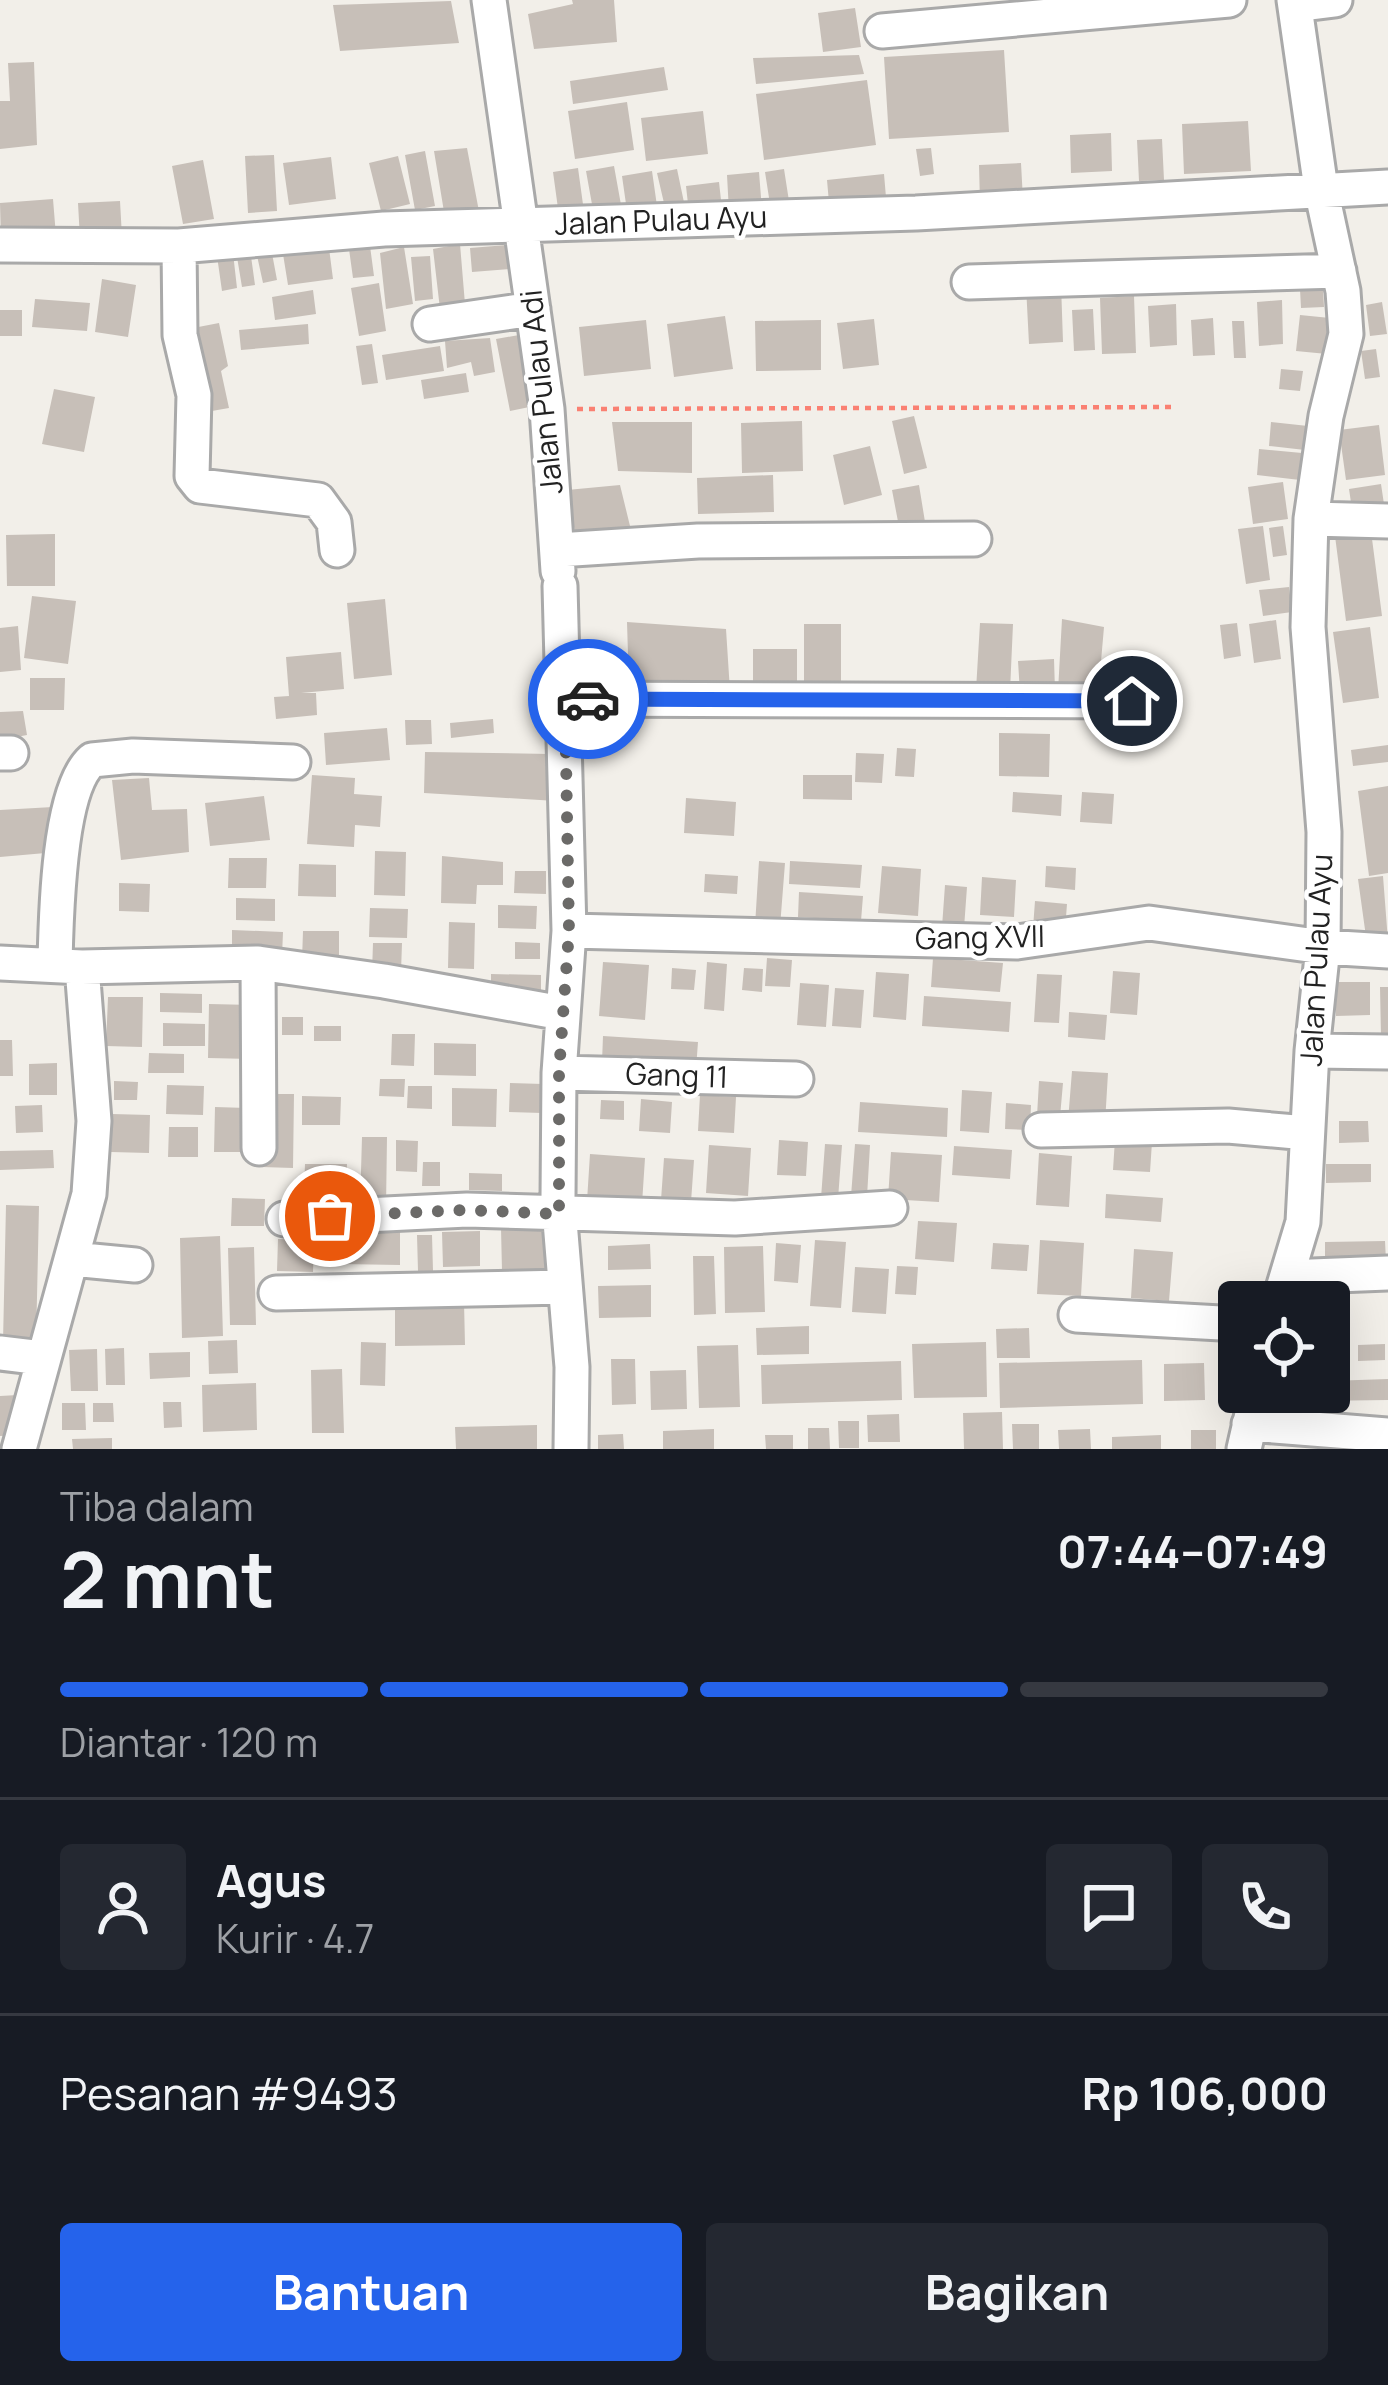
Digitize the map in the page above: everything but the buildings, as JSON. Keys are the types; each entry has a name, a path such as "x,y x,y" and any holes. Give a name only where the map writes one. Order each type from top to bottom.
{"street":[{"name":"Jalan Pulau Adi","path":"489,0 547,409 559,569 569,931 559,1072 559,1214 572,1366 571,1449"},
{"path":"882,31 1229,0"},
{"path":"1294,3 1334,0"},
{"name":"Jalan Pulau Ayu","path":"1285,1281 1303,1222 1323,947 1324,832 1308,627 1311,519 1326,416 1346,334 1294,3"},
{"path":"1322,188 1388,187"},
{"name":"Jalan Pulau Ayu","path":"0,245 178,246 384,229 916,213 1322,188"},
{"path":"178,246 180,335 194,394 191,469 195,482 318,500 334,522 337,550"},
{"path":"969,282 1339,271"},
{"path":"430,324 533,309"},
{"path":"1311,519 1388,521"},
{"path":"559,569 698,541 974,539"},
{"path":"565,699 1132,701"},
{"path":"19,1449 72,1259 93,1157 94,1121 56,904 74,784 92,760 134,756 293,761"},
{"name":"Gang XVII","path":"569,931 1017,942 1149,923 1388,951"},
{"path":"0,963 258,964 562,1013"},
{"path":"258,964 259,1148"},
{"path":"1312,1051 1388,1052"},
{"name":"Gang 11","path":"559,1072 796,1079"},
{"path":"1040,1130 1228,1126 1307,1132"},
{"path":"284,1219 466,1210 735,1218 890,1208"},
{"path":"72,1259 135,1265"},
{"path":"1339,1281 1388,1274"},
{"path":"276,1293 565,1287"},
{"path":"1076,1315 1218,1323"},
{"path":"0,1353 43,1358"},
{"path":"1250,1422 1388,1436"}],"path":[{"path":"547,409 1173,407"}],"way so far":[{"path":"330,1216 466,1210 559,1214 559,1072 569,931 565,699 588,699"}],"route":[{"path":"588,699 1132,701"}]}
